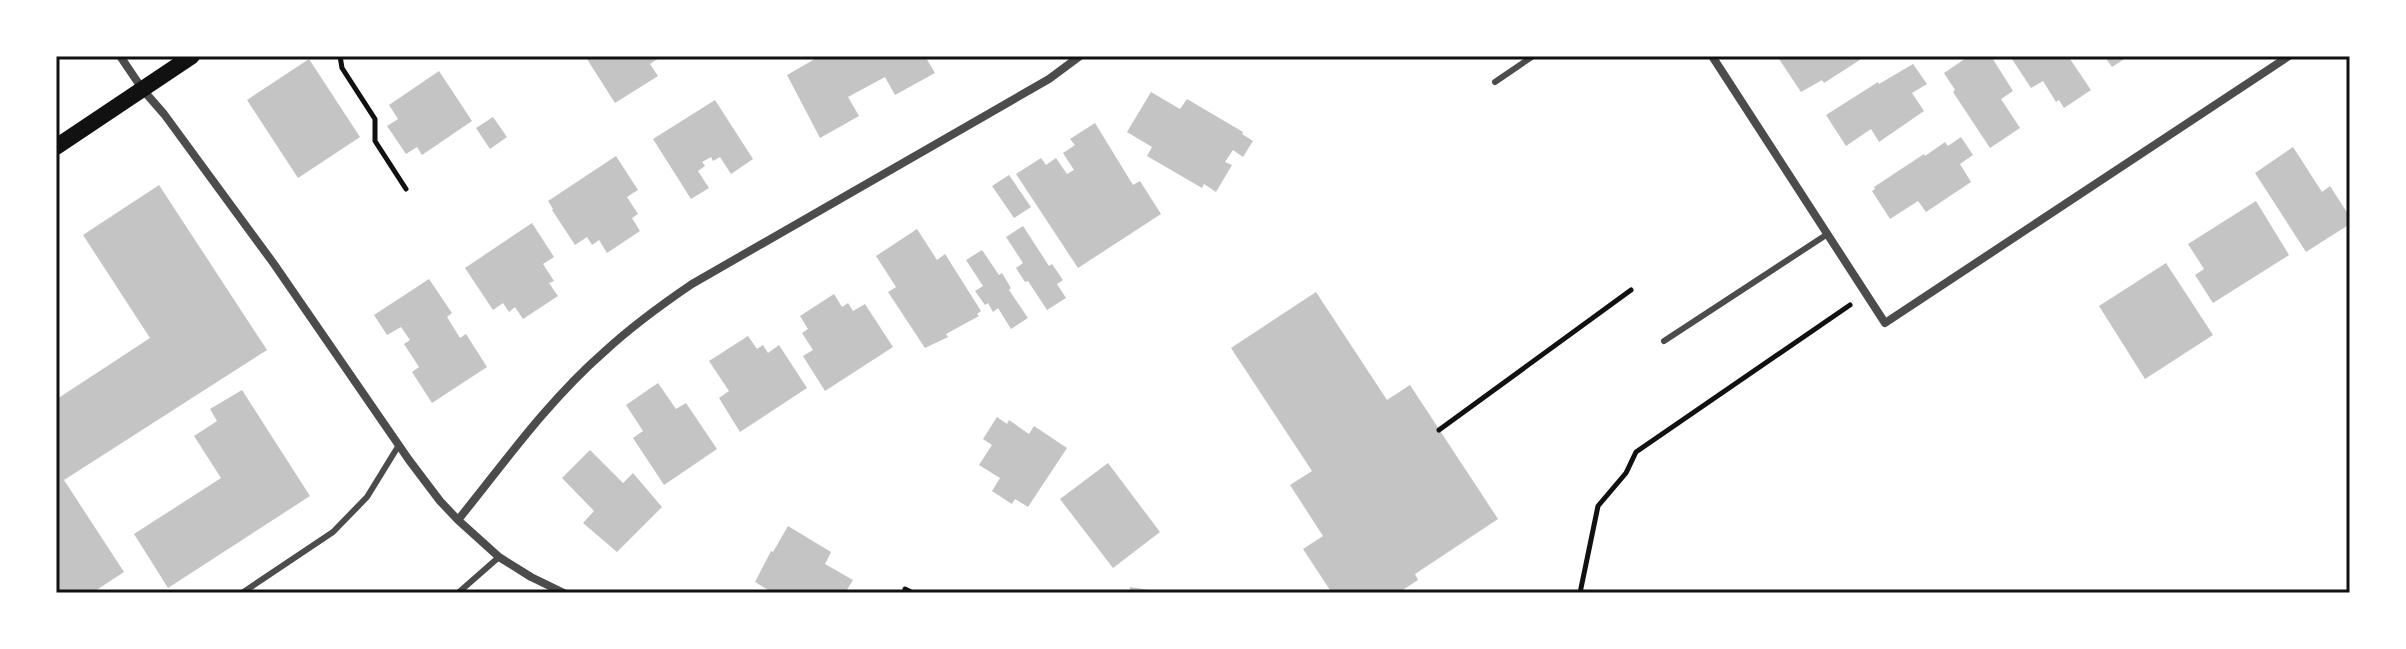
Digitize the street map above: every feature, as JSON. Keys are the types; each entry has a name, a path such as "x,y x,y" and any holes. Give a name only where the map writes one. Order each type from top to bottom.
{"main road":[{"path":"56,147 192,56"}],"street":[{"path":"120,56 274,264 440,501 499,557 564,593"},
{"path":"458,520 545,412 602,353 648,315 692,284 1049,79 1080,56"},
{"path":"1712,56 1885,323 2289,56"}],"lane":[{"path":"1495,82 1533,56"},
{"path":"1664,341 1826,235"},
{"path":"242,593 333,532 367,497 399,445"},
{"path":"458,593 499,557"}],"path":[{"path":"340,56 342,68 375,119 375,141 406,189"},
{"path":"1439,430 1631,290"},
{"path":"1580,593 1598,506 1626,473 1636,452 1867,295"},
{"path":"905,589 913,593"}],"building":[{"path":"585,56 662,56 650,64 658,76 615,103"},
{"path":"820,56 925,56 935,73 895,95 885,77 848,97 859,116 820,138 787,75"},
{"path":"1785,56 1866,56 1824,83 1822,80 1801,92 1779,59"},
{"path":"1969,56 1991,56 2013,91 2001,99 2020,128 1990,148 1944,73"},
{"path":"2010,56 2068,56 2091,90 2064,108 2059,100 2056,102 2043,81 2031,88"},
{"path":"2104,56 2129,56 2112,67"},
{"path":"309,59 360,137 298,178 247,100"},
{"path":"1913,64 1927,84 1912,93 1924,111 1879,142 1871,129 1846,146 1826,115"},
{"path":"439,71 472,121 422,155 417,147 406,154 387,126 398,119 389,105"},
{"path":"1151,92 1180,109 1187,99 1253,141 1243,157 1233,150 1225,162 1232,165 1216,192 1204,184 1202,188 1147,156 1152,147 1127,132"},
{"path":"715,100 753,159 731,174 720,157 713,161 711,157 702,162 705,166 698,171 709,188 691,199 653,139"},
{"path":"493,117 507,137 490,149 476,128"},
{"path":"1095,123 1133,185 1140,181 1161,214 1078,268 1016,174 1041,158 1046,165 1056,158 1067,174 1074,170 1063,153 1075,145 1070,139"},
{"path":"1961,137 1973,155 1960,164 1971,182 1926,212 1918,201 1890,219 1872,191 1874,187 1924,154 1945,142 1948,146"},
{"path":"2293,147 2322,192 2330,186 2350,217 2350,224 2306,252 2255,173"},
{"path":"616,156 638,190 627,197 638,214 632,218 640,231 607,253 599,240 592,245 587,237 575,245 548,201"},
{"path":"1009,175 1031,207 1014,218 992,186"},
{"path":"159,185 267,350 64,480 124,572 92,593 59,593 56,589 56,391 60,397 150,338 83,235"},
{"path":"2256,201 2289,255 2213,303 2195,275 2204,269 2188,244"},
{"path":"532,223 554,257 543,264 554,281 549,283 558,296 523,319 515,307 509,312 503,303 493,310 465,268"},
{"path":"1023,226 1049,266 1052,264 1063,280 1057,284 1066,298 1047,310 1016,268 1023,263 1006,237"},
{"path":"917,229 937,260 945,254 981,311 977,314 979,316 946,334 948,337 925,348 888,292 896,287 876,256"},
{"path":"982,250 999,275 1002,273 1011,288 1009,290 1028,318 1011,329 998,308 993,312 975,291 983,286 966,260"},
{"path":"2166,263 2213,335 2145,379 2099,306"},
{"path":"429,279 452,313 447,317 460,338 466,334 487,367 432,403 412,372 419,367 404,344 410,340 401,327 387,335 374,315"},
{"path":"1316,292 1387,400 1410,385 1498,519 1415,574 1418,580 1398,593 1332,593 1303,549 1323,536 1290,485 1312,471 1231,348"},
{"path":"834,294 842,307 848,303 853,311 865,304 893,347 825,391 803,356 813,350 802,333 808,329 800,316"},
{"path":"748,336 757,349 763,345 768,353 779,345 807,388 740,432 719,398 729,391 709,361"},
{"path":"658,383 676,409 686,403 717,449 664,485 633,438 643,431 626,405"},
{"path":"242,390 310,496 168,588 134,534 221,478 194,436 217,421 210,409"},
{"path":"997,417 1007,424 1009,420 1029,434 1034,426 1067,448 1028,507 1015,499 1012,504 992,491 1000,478 979,465 992,445 983,439"},
{"path":"590,450 623,483 633,473 662,507 617,552 583,523 594,511 562,478"},
{"path":"1108,463 1160,532 1113,568 1060,499"},
{"path":"788,526 831,552 825,564 853,580 845,593 773,593 755,582"},
{"path":"1130,587 1156,591 1156,593 1129,593"}]}
